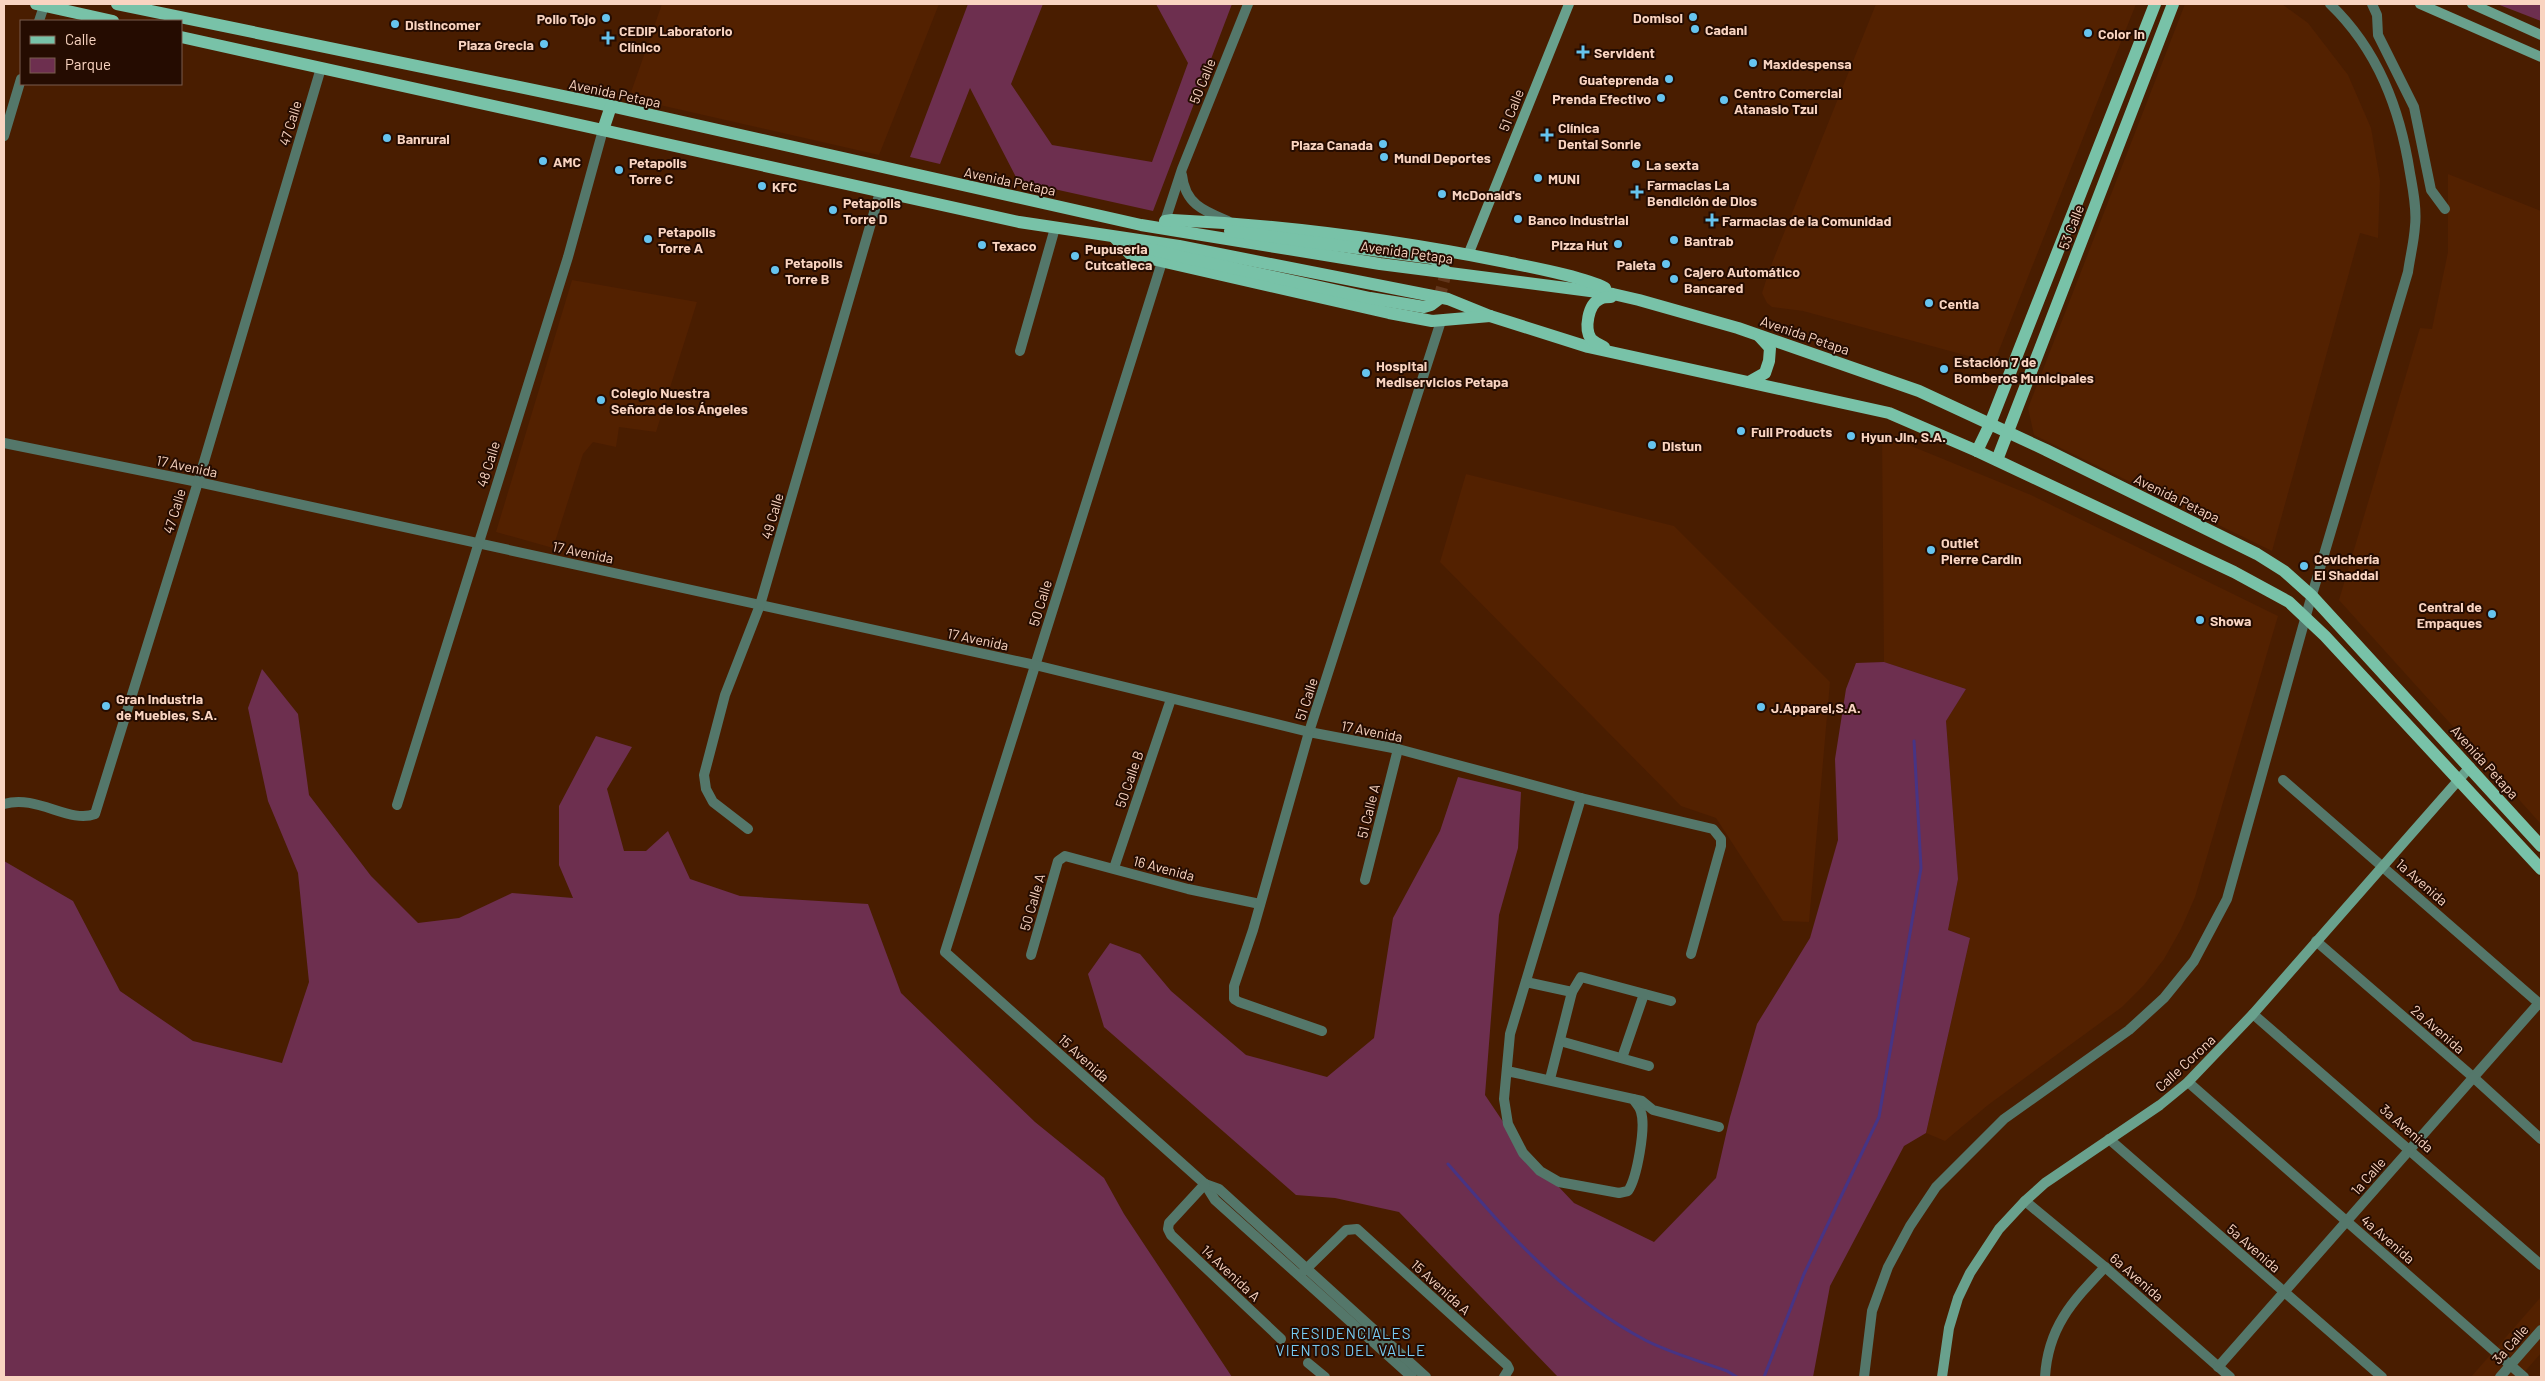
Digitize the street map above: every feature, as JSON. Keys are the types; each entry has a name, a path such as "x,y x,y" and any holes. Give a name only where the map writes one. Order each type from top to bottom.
{"main road":[{"name":"Avenida Petapa","path":"118,4 611,106 1141,225 1388,266 1613,294 1758,335 1919,391 2008,432 2257,554 2284,571 2312,596 2541,846"},
{"name":"53 Calle","path":"1997,460 2173,4"},
{"path":"40,5 108,20"},
{"name":"53 Calle","path":"1977,451 1990,424 2154,5"},
{"path":"182,37 880,192 1056,228 1179,246 1448,298 1490,316 1627,357 1865,406 1900,417 1997,460 2234,572 2289,602 2306,617 2458,778 2541,869"},
{"path":"603,130 611,106"},
{"path":"1141,225 1150,221 1165,221 1431,258 1440,263 1444,269"},
{"path":"1165,221 1233,223 1381,239 1528,267 1600,285 1613,294"},
{"path":"1115,238 1130,254 1389,313 1441,321 1490,316"},
{"path":"1115,238 1177,256 1370,298 1424,307 1431,305 1439,299"},
{"path":"1627,357 1591,339 1588,331 1588,318 1592,305 1600,298 1639,300"},
{"path":"1748,382 1765,373 1769,362 1770,348 1758,335"}],"street":[{"name":"50 Calle","path":"1165,221 1182,169 1248,4"},
{"name":"51 Calle","path":"1468,255 1569,4"},
{"path":"1864,1377 1872,1311 1885,1276 1910,1226 1936,1188 2004,1118 2129,1030 2164,998 2194,961 2227,899 2312,596 2406,280 2415,225 2409,164 2399,116 2388,84 2360,39 2330,4"},
{"path":"2372,4 2377,15 2378,35 2414,107 2431,190 2445,208"},
{"path":"2420,4 2541,57"},
{"path":"2472,4 2541,35"},
{"path":"39,20 40,5"},
{"name":"47 Calle","path":"4,804 30,801 80,816 94,814 198,482 321,68"},
{"path":"4,136 20,82"},
{"name":"48 Calle","path":"396,805 568,257 603,130"},
{"path":"1182,169 1184,190 1190,200 1212,214 1233,223"},
{"name":"49 Calle","path":"748,829 713,802 706,789 704,775 725,695 760,606 880,192"},
{"path":"1020,351 1056,228"},
{"name":"50 Calle","path":"945,952 1162,262"},
{"name":"51 Calle","path":"1322,1031 1234,999 1234,986 1260,904 1309,732 1441,321"},
{"name":"17 Avenida","path":"4,443 198,482 1035,665 1309,732 1398,749 1582,798 1704,826 1718,833 1721,846 1692,954"},
{"name":"50 Calle B","path":"1114,868 1171,699"},
{"name":"51 Calle A","path":"1365,880 1398,749"},
{"name":"Calle Corona","path":"1942,1377 1949,1328 1970,1274 1999,1229 2024,1201 2052,1178 2160,1105 2188,1082 2253,1014 2381,865 2470,767"},
{"name":"1a Avenida","path":"2283,780 2540,1004"},
{"path":"1582,798 1510,1034 1504,1099 1508,1124 1523,1153 1540,1172 1559,1182 1612,1192 1626,1192 1630,1188 1635,1173 1642,1123 1641,1113 1632,1099"},
{"name":"16 Avenida","path":"1061,857 1065,856 1114,868 1188,889 1260,904"},
{"name":"50 Calle A","path":"1031,955 1061,857"},
{"name":"2a Avenida","path":"2316,941 2473,1077 2541,1139"},
{"name":"15 Avenida","path":"945,952 1205,1184 1219,1189 1304,1272 1391,1352 1426,1377"},
{"path":"1550,1079 1572,992 1581,977 1671,1001"},
{"path":"1526,982 1572,992"},
{"path":"1622,1058 1644,994"},
{"name":"1a Calle","path":"2224,1372 2284,1292 2473,1077 2540,1004"},
{"name":"3a Avenida","path":"2253,1014 2541,1265"},
{"path":"1560,1041 1649,1066"},
{"path":"1507,1071 1550,1079 1642,1101 1653,1110 1718,1128"},
{"name":"4a Avenida","path":"2188,1082 2524,1377"},
{"name":"5a Avenida","path":"2109,1139 2382,1377"},
{"name":"14 Avenida A","path":"1205,1184 1169,1222 1168,1229 1171,1236 1282,1339"},
{"name":"6a Avenida","path":"2024,1201 2105,1267 2224,1372"},
{"name":"15 Avenida A","path":"1304,1272 1346,1230 1356,1229 1507,1365 1509,1369 1504,1377"},
{"path":"2045,1377 2050,1345 2060,1319 2074,1300 2105,1267"},
{"name":"3a Calle","path":"2500,1377 2541,1330"},
{"name":"15 Avenida","path":"1391,1352 1412,1377"},
{"path":"1308,1363 1325,1377"},
{"path":"2213,1377 2224,1372"}],"shaded area":[{"path":"662,4 939,4 879,155 629,98"},
{"path":"1876,4 2136,4 1994,363 1803,311 1772,307 1767,303 1762,293 1770,268"},
{"path":"2185,4 2282,4 2308,23 2348,75 2371,128 2380,181 2378,238 2360,233 2272,551 2034,435 2028,408"},
{"path":"2448,174 2541,211 2541,824 2339,600 2420,328 2432,329 2448,252"},
{"name":"Colegio Nuestra Señora de los Ángeles","path":"572,280 697,302 656,432 619,427 616,447 593,442 583,454 553,548 496,532"},
{"path":"1882,434 2031,495 2278,616 2195,897 2181,929 2164,959 2144,985 2122,1007 1988,1105 1945,1141 1926,1133 1970,938 1948,930 1958,879 1946,721 1966,689 1884,662"},
{"path":"1466,474 1674,526 1830,682 1809,922 1783,921 1716,818 1681,806 1440,562"},
{"path":"2541,1297 2541,1353 2520,1377 2471,1377"}],"green space":[{"path":"968,4 1043,4 1011,84 1052,145 1152,162 1188,63 1156,4 1232,4 1153,211 1018,181 970,88 940,164 910,157"},
{"path":"2497,4 2541,4 2541,21"},
{"path":"1884,662 1966,689 1946,721 1958,879 1948,930 1970,938 1926,1133 1904,1146 1830,1286 1813,1377 1558,1377 1399,1212 1335,1198 1296,1195 1104,1027 1088,974 1110,943 1140,954 1171,991 1246,1055 1327,1077 1374,1038 1393,918 1440,831 1458,777 1521,792 1518,848 1499,915 1485,1095 1518,1144 1574,1203 1654,1242 1716,1178 1730,1117 1757,1024 1810,938 1838,840 1835,759 1846,689 1856,663"},
{"path":"262,669 298,714 309,795 371,876 418,923 459,918 512,893 573,898 559,865 559,806 596,736 632,747 607,789 624,851 646,851 668,831 690,879 740,896 868,904 901,993 1035,1122 1104,1178 1124,1214 1232,1377 4,1377 4,861 73,901 120,991 193,1041 282,1063 309,982 298,873 268,801 248,708"}],"waterway":[{"path":"1764,1377 1804,1274 1879,1117 1921,868 1914,741"},
{"path":"1448,1164 1515,1238 1562,1283 1588,1304 1615,1323 1655,1345 1727,1371 1737,1377"}],"tunnel":[{"path":"1439,299 1445,276 1444,269"}],"place":[{"name":"Domisol","path":"1693,17"},
{"name":"Pollo Tojo","path":"606,18"},
{"name":"Distincomer","path":"395,24"},
{"name":"Cadani","path":"1695,29"},
{"name":"Color In","path":"2088,33"},
{"name":"CEDIP Laboratorio Clínico","path":"608,38"},
{"name":"Plaza Grecia","path":"544,44"},
{"name":"Servident","path":"1583,52"},
{"name":"Maxidespensa","path":"1753,63"},
{"name":"Guateprenda","path":"1669,79"},
{"name":"Prenda Efectivo","path":"1661,98"},
{"name":"Centro Comercial Atanasio Tzul","path":"1724,100"},
{"name":"Clínica Dental Sonrie","path":"1547,135"},
{"name":"Banrural","path":"387,138"},
{"name":"Plaza Canada","path":"1383,144"},
{"name":"Mundi Deportes","path":"1384,157"},
{"name":"AMC","path":"543,161"},
{"name":"La sexta","path":"1636,164"},
{"name":"Petapolis Torre C","path":"619,170"},
{"name":"MUNI","path":"1538,178"},
{"name":"KFC","path":"762,186"},
{"name":"Farmacias La Bendición de Dios","path":"1637,192"},
{"name":"McDonald's","path":"1442,194"},
{"name":"Petapolis Torre D","path":"833,210"},
{"name":"Banco Industrial","path":"1518,219"},
{"name":"Farmacias de la Comunidad","path":"1712,220"},
{"name":"Petapolis Torre A","path":"648,239"},
{"name":"Bantrab","path":"1674,240"},
{"name":"Pizza Hut","path":"1618,244"},
{"name":"Texaco","path":"982,245"},
{"name":"Pupuseria Cutcatleca","path":"1075,256"},
{"name":"Paleta","path":"1666,264"},
{"name":"Petapolis Torre B","path":"775,270"},
{"name":"Cajero Automático Bancared","path":"1674,279"},
{"name":"Centia","path":"1929,303"},
{"name":"Estación 7 de Bomberos Municipales","path":"1944,369"},
{"name":"Hospital Mediservicios Petapa","path":"1366,373"},
{"name":"Colegio Nuestra Señora de los Ángeles","path":"601,400"},
{"name":"Full Products","path":"1741,431"},
{"name":"Hyun Jin, S.A.","path":"1851,436"},
{"name":"Distun","path":"1652,445"},
{"name":"Outlet Pierre Cardin","path":"1931,550"},
{"name":"Cevichería El Shaddai","path":"2304,566"},
{"name":"Central de Empaques","path":"2492,614"},
{"name":"Showa","path":"2200,620"},
{"name":"Gran Industria de Muebles, S.A.","path":"106,706"},
{"name":"J.Apparel,S.A.","path":"1761,707"}],"district":[{"name":"RESIDENCIALES VIENTOS DEL VALLE","path":"1351,1342"}]}
